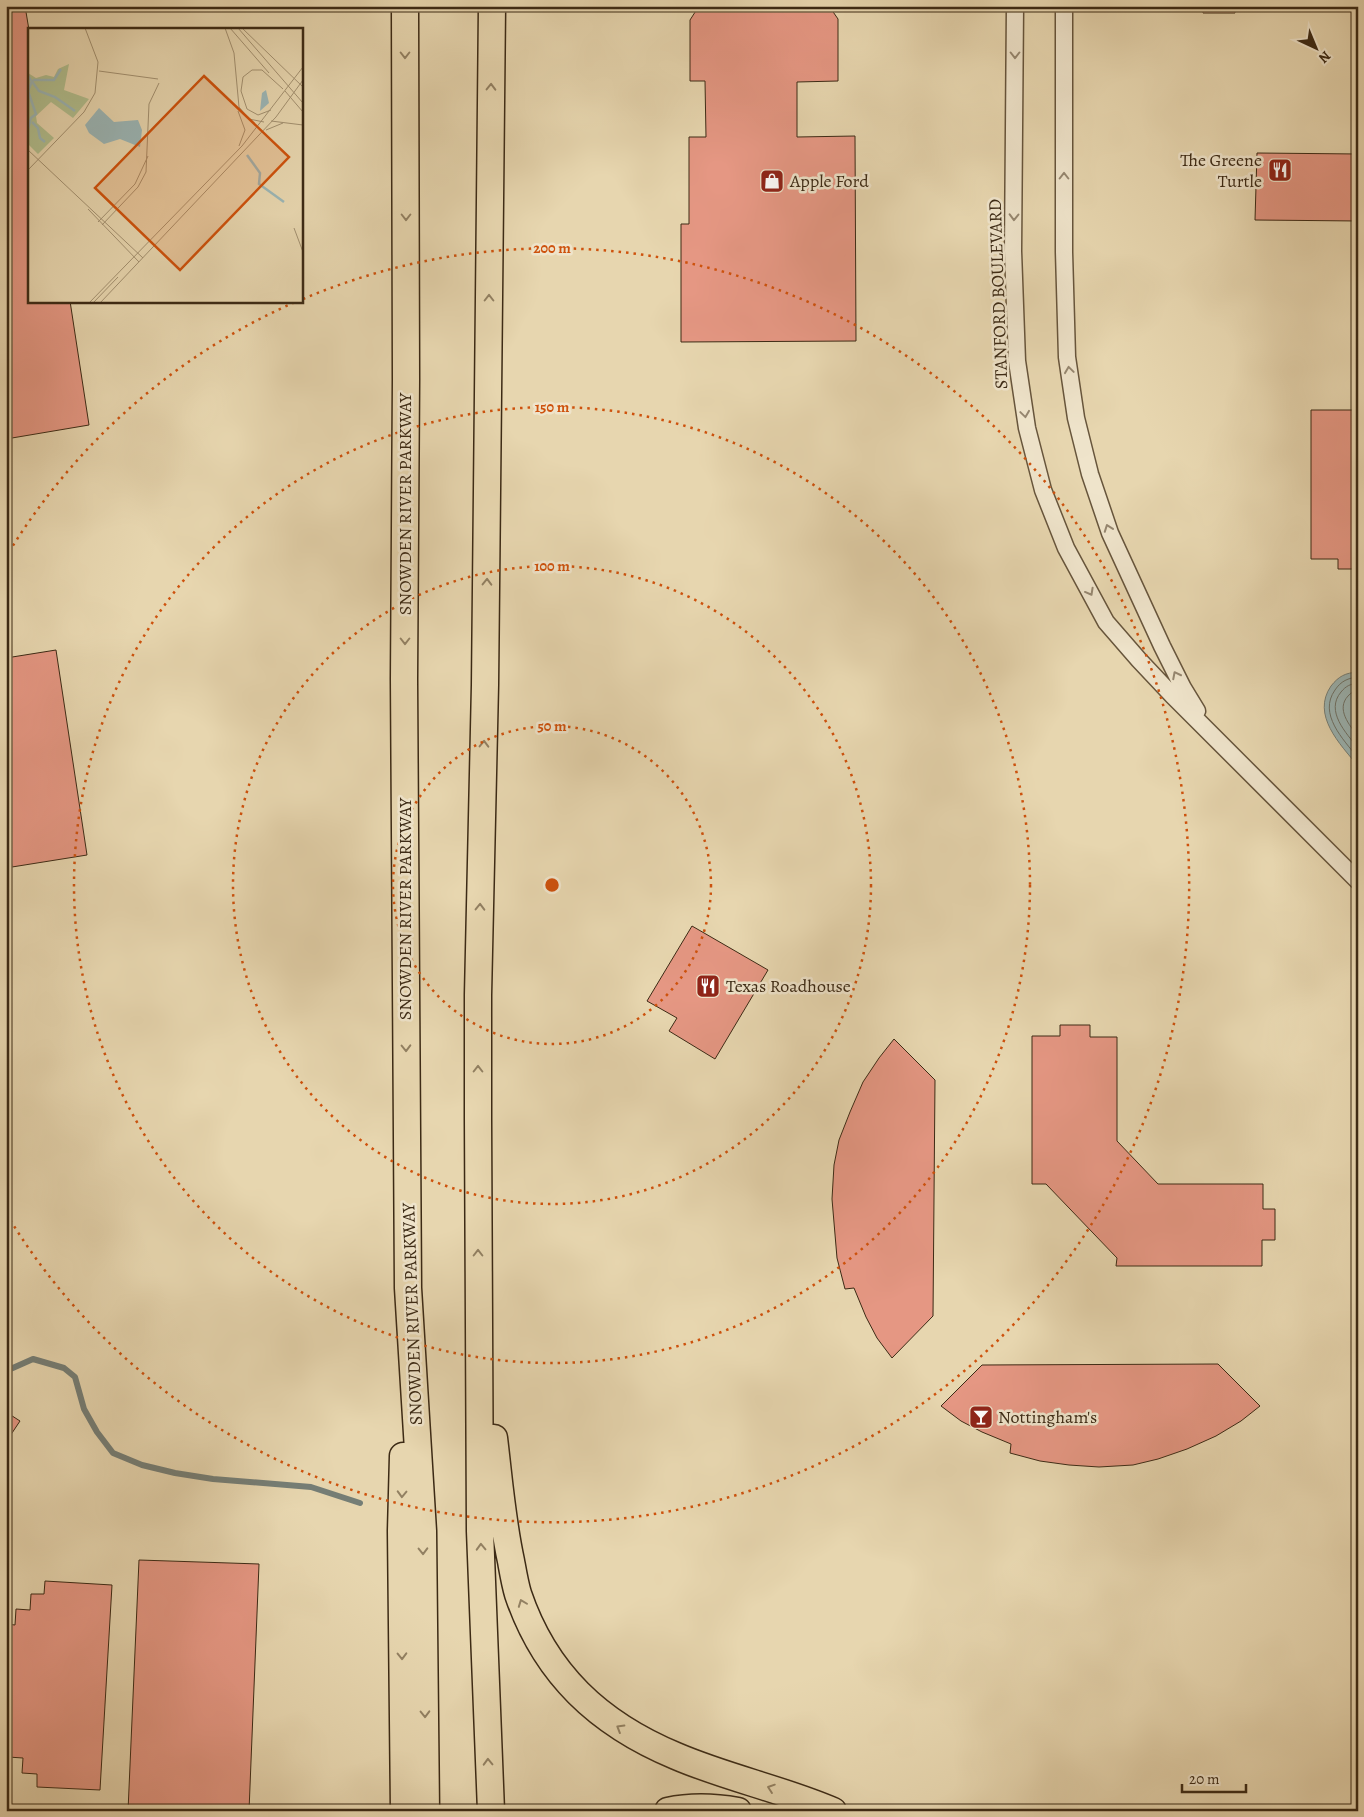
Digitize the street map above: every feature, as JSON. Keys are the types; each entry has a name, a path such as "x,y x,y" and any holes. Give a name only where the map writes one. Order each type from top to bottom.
{"main road":[{"name":"SNOWDEN RIVER PARKWAY","path":"405,6 406,379 404,698 408,1288 422,1531 426,1811"},
{"path":"491,1811 480,1541 478,995 485,685 492,6"},
{"path":"404,1811 401,1531 408,1288"},
{"path":"478,1302 506,1540 518,1593 532,1631 555,1667 581,1697 602,1715 642,1741 677,1757 833,1811"},
{"path":"668,1811 681,1808 719,1808 738,1811"}],"street":[{"name":"STANFORD BOULEVARD","path":"1015,6 1014,251 1017,362 1027,428 1041,482 1066,548 1106,622 1146,667 1358,881"},
{"name":"STANFORD BOULEVARD","path":"1064,6 1064,252 1067,357 1076,418 1090,474 1110,533 1174,671 1210,732"}],"water":[{"path":"1358,672 1358,766 1330,729 1324,708 1331,686 1340,677"}],"building":[{"path":"6,6 25,6 29,28 28,302 70,302 89,425 6,439"},
{"name":"Apple Ford","path":"699,6 829,6 838,19 838,81 797,82 797,137 855,136 856,341 681,342 681,224 689,224 689,137 706,137 705,81 690,81 690,20"},
{"path":"1203,6 1272,6 1272,8 1235,8 1235,13 1203,13"},
{"path":"1257,153 1358,154 1358,221 1255,220"},
{"path":"1311,410 1358,410 1358,569 1338,569 1338,559 1311,559"},
{"path":"56,650 87,855 12,867 6,827 6,658"},
{"name":"Texas Roadhouse","path":"692,926 768,970 715,1059 669,1031 677,1018 647,1001"},
{"path":"1060,1025 1090,1025 1090,1037 1117,1037 1117,1141 1158,1184 1263,1184 1263,1209 1275,1209 1275,1240 1262,1240 1262,1266 1116,1266 1117,1258 1046,1184 1032,1184 1032,1036 1060,1036"},
{"path":"894,1039 935,1080 933,1316 892,1358 877,1338 854,1288 845,1289 837,1258 832,1199 834,1165 839,1140 863,1082"},
{"path":"1218,1364 1260,1406 1241,1421 1216,1436 1187,1449 1133,1465 1099,1467 1069,1465 1040,1461 1010,1453 1011,1444 961,1421 941,1406 982,1365"},
{"path":"6,1412 20,1421 6,1442"},
{"path":"139,1560 259,1564 249,1811 128,1811"},
{"path":"45,1581 112,1585 100,1790 37,1787 37,1774 22,1773 23,1758 8,1757 9,1742 6,1742 6,1624 15,1625 16,1609 30,1610 31,1594 44,1594"}],"waterway":[{"path":"6,1371 33,1359 64,1368 75,1377 84,1409 97,1432 113,1453 142,1465 213,1479 311,1487 360,1503"}],"place":[{"name":"The Greene Turtle","path":"1280,170"},
{"name":"Apple Ford","path":"772,181"},
{"name":"Texas Roadhouse","path":"708,986"},
{"name":"Nottingham's","path":"981,1417"}]}
